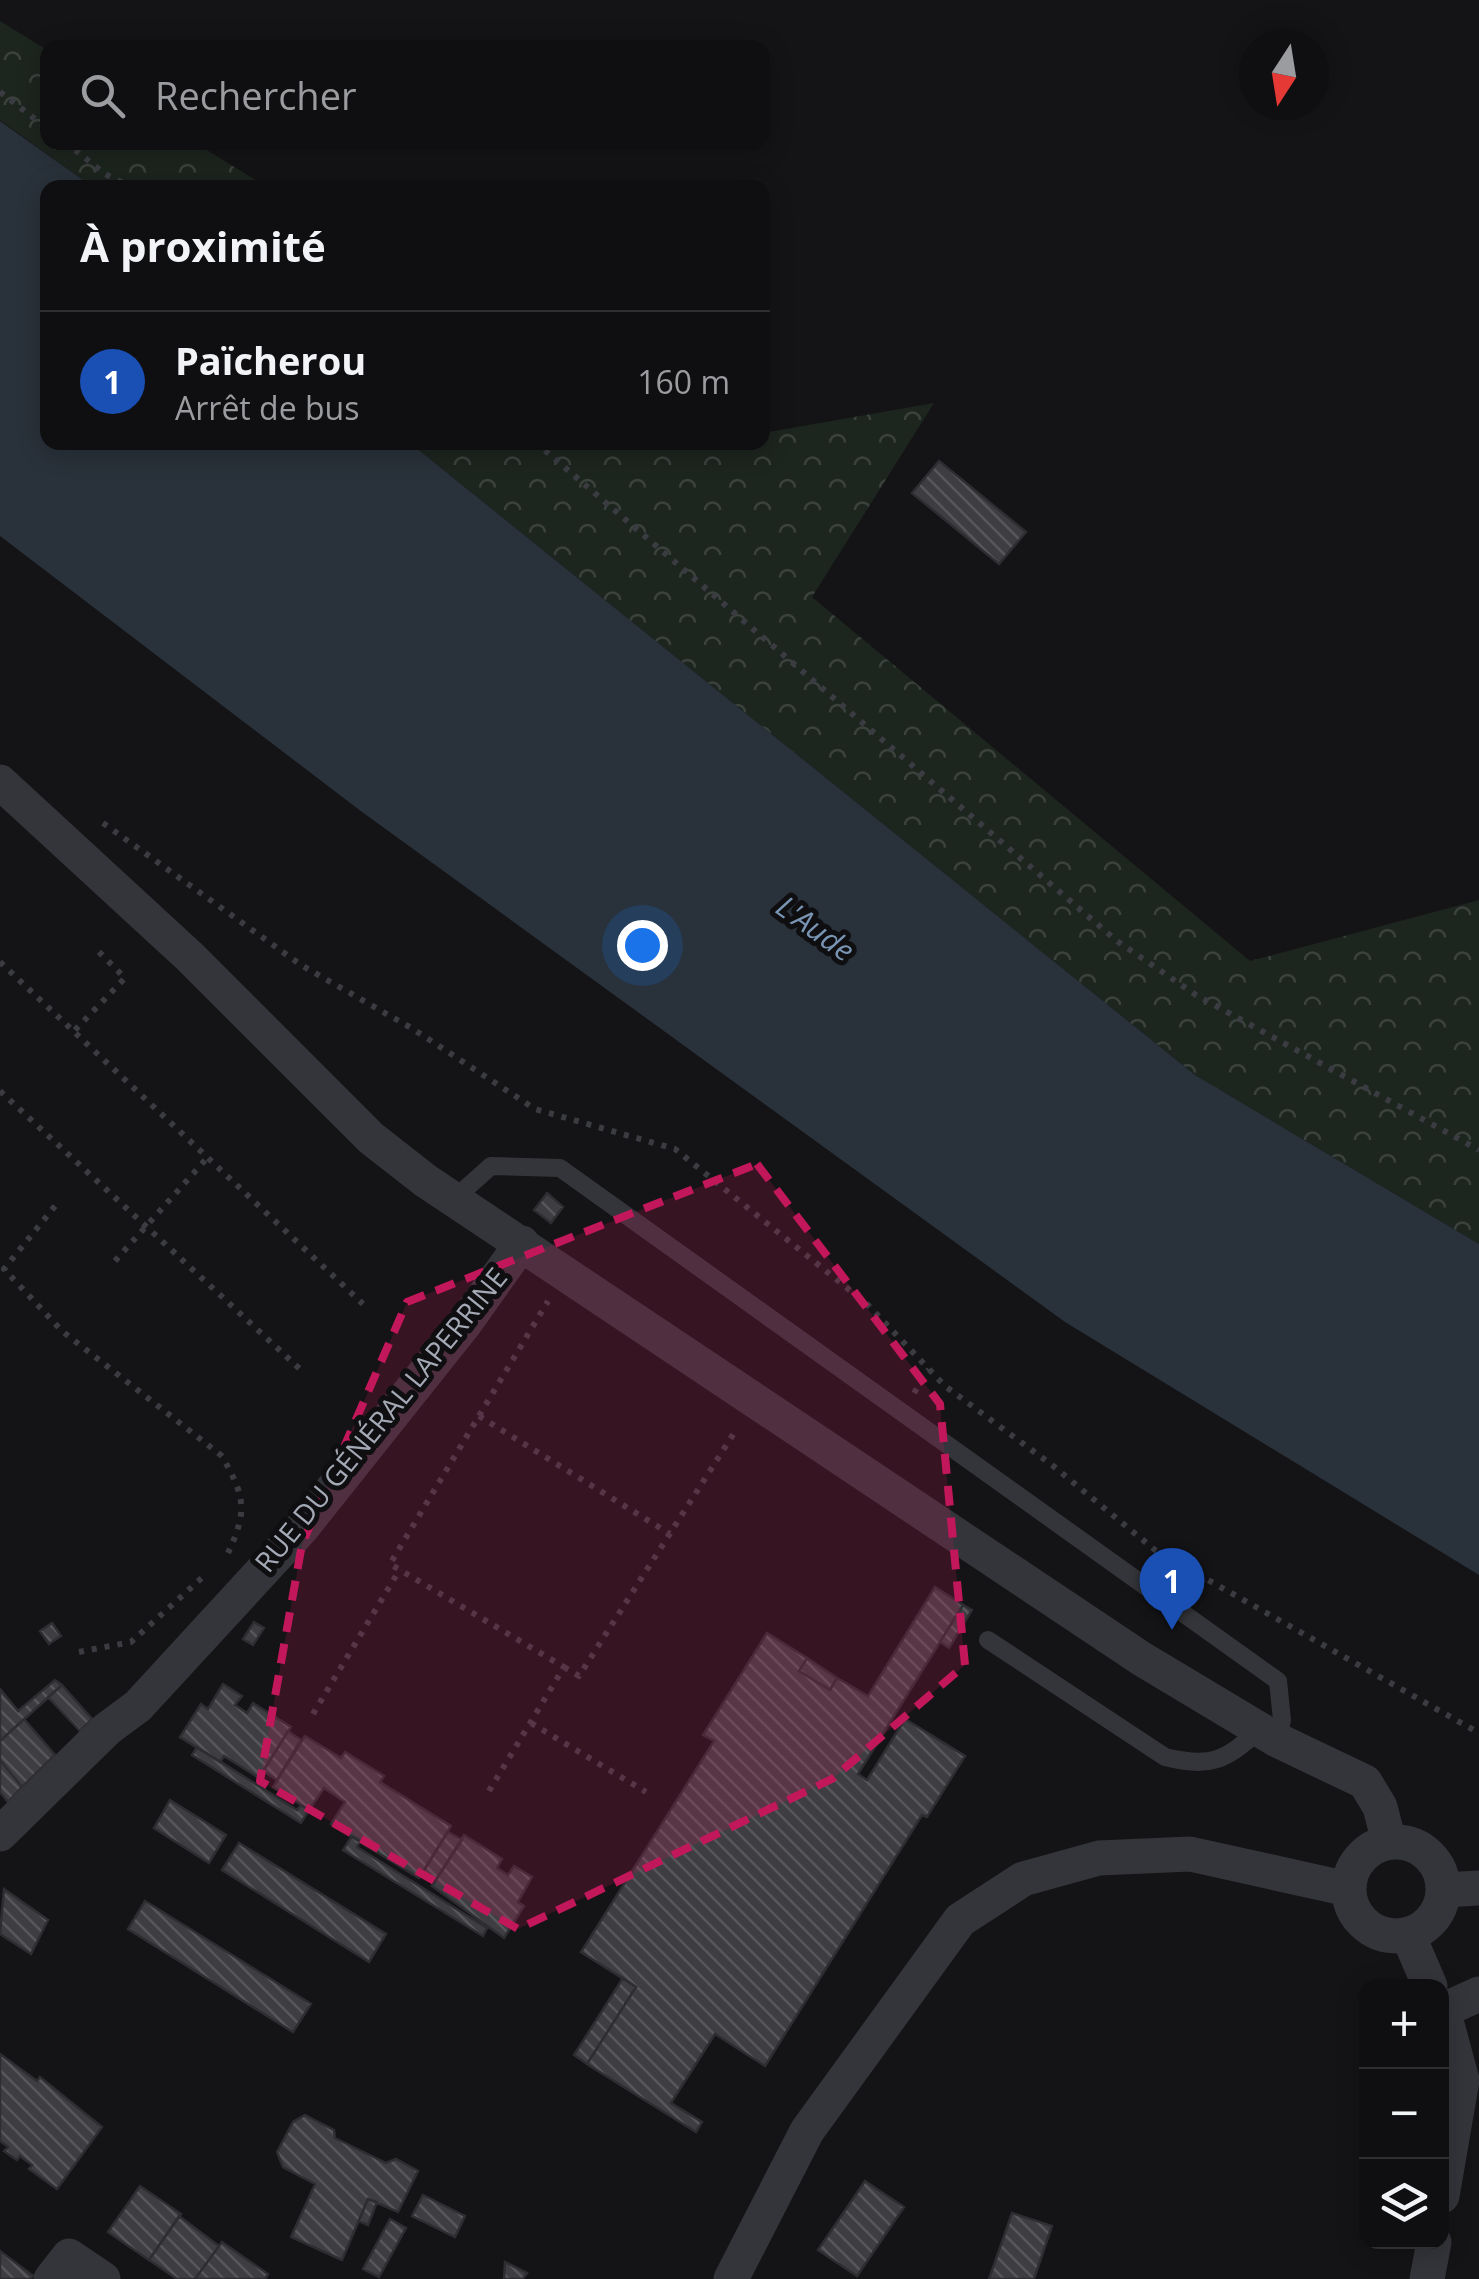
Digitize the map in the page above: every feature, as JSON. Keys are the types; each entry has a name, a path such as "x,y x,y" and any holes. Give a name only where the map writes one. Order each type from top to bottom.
{"street":[{"name":"RUE DU GÉNÉRAL LAPERRINE","path":"0,782 190,958 371,1138 522,1243 466,1323 300,1529 138,1706 107,1729 0,1834"},
{"path":"522,1243 1021,1580 1268,1735 1365,1782 1380,1807 1389,1842"},
{"path":"1389,1842 1421,1849 1442,1874 1462,1889 1432,1920 1408,1936 1372,1930 1359,1920 1348,1889 1360,1858 1389,1842"},
{"path":"731,2279 807,2131 960,1920 1023,1879 1100,1858 1190,1854 1348,1889"},
{"path":"1408,1936 1428,1979"},
{"path":"1449,1999 1479,1994"},
{"path":"1448,2159 1462,2080 1449,2037"},
{"path":"1427,2279 1433,2249"},
{"path":"51,2279 69,2256 103,2279"}],"lane":[{"path":"454,1199 491,1166 560,1168 1278,1681 1282,1720 1268,1735 1230,1756 1196,1764 1165,1756 988,1640"}],"path":[{"path":"0,92 40,123"},
{"path":"75,150 117,180"},
{"path":"544,450 1118,941 1196,995 1479,1150"},
{"path":"97,818 301,965 413,1029 534,1109 675,1149 868,1305 929,1369 1155,1550 1479,1732"},
{"path":"75,1030 125,978 98,951"},
{"path":"0,962 363,1304"},
{"path":"0,1091 301,1370"},
{"path":"115,1261 208,1157"},
{"path":"55,1206 4,1269 62,1332 222,1456 238,1484 244,1518 227,1555"},
{"path":"552,1294 390,1564 580,1676 744,1417"},
{"path":"901,1412 929,1369"},
{"path":"479,1416 670,1534"},
{"path":"78,1652 132,1642 214,1568"},
{"path":"313,1714 400,1569"},
{"path":"490,1791 564,1667"},
{"path":"531,1722 646,1792"}],"highlighted area":[{"path":"757,1164 940,1404 965,1665 832,1779 518,1929 260,1781 302,1544 407,1302"}],"green space":[{"path":"0,21 40,46 40,149 0,120"},
{"path":"42,150 206,150 256,180 83,180"},
{"path":"934,403 812,597 1250,961 1479,900 1479,1244 1195,1075 419,450 770,450 770,432"}],"water":[{"name":"L'Aude","path":"0,121 83,180 40,180 40,450 419,450 1195,1075 1479,1244 1479,1575 1065,1322 362,812 0,536"}],"building":[{"path":"939,461 1026,532 999,564 912,493"},
{"path":"547,1193 563,1207 551,1223 534,1210"},
{"path":"935,1587 963,1605 858,1774 867,1780 905,1719 965,1756 927,1817 922,1815 765,2066 715,2034 671,2103 702,2122 696,2132 587,2064 636,1987 581,1952 714,1741 703,1735 767,1633 807,1658 799,1671 830,1690 837,1678 868,1696"},
{"path":"963,1605 972,1610 949,1648 940,1642"},
{"path":"254,1622 264,1628 253,1645 243,1639"},
{"path":"52,1623 61,1636 49,1644 40,1631"},
{"path":"807,1658 837,1678 830,1690 799,1671"},
{"path":"55,1680 62,1685 0,1741 0,1689 18,1711"},
{"path":"223,1684 242,1696 235,1705 247,1713 253,1703 291,1727 259,1778 224,1756 220,1762 180,1737 201,1704 208,1709"},
{"path":"62,1685 92,1719 80,1731 48,1697"},
{"path":"24,1719 55,1755 22,1787 0,1760 0,1741"},
{"path":"288,1731 301,1740 277,1780 263,1771"},
{"path":"305,1736 341,1758 345,1752 384,1776 380,1782 451,1826 419,1878 331,1824 345,1802 324,1788 309,1810 273,1787"},
{"path":"197,1747 297,1810 301,1805 309,1810 301,1823 192,1755"},
{"path":"0,1760 22,1787 8,1802 0,1792"},
{"path":"170,1800 226,1835 209,1863 154,1828"},
{"path":"448,1832 462,1840 436,1880 423,1872"},
{"path":"464,1835 502,1859 497,1868 508,1875 514,1866 532,1877 518,1902 524,1906 504,1938 432,1886"},
{"path":"352,1836 360,1841 357,1847 487,1928 483,1936 343,1850"},
{"path":"239,1843 386,1934 369,1962 222,1870"},
{"path":"4,1889 48,1920 31,1954 0,1934"},
{"path":"145,1901 311,2004 293,2032 128,1929"},
{"path":"623,1978 636,1987 587,2064 574,2055"},
{"path":"0,2054 37,2081 40,2077 102,2127 57,2189 29,2169 32,2165 20,2156 17,2160 4,2151 8,2147 0,2141"},
{"path":"305,2115 334,2130 335,2138 386,2163 396,2159 418,2171 398,2212 368,2199 342,2260 291,2237 315,2184 283,2167 277,2152 293,2122"},
{"path":"865,2181 904,2207 857,2276 818,2250"},
{"path":"140,2186 181,2214 149,2260 108,2232"},
{"path":"423,2195 465,2216 455,2237 412,2216"},
{"path":"368,2199 377,2202 368,2225 359,2221"},
{"path":"1012,2213 1052,2226 1034,2279 989,2279"},
{"path":"179,2216 219,2246 195,2279 177,2279 149,2260"},
{"path":"390,2219 406,2228 379,2277 363,2269"},
{"path":"222,2242 268,2274 265,2279 195,2279"},
{"path":"0,2251 33,2276 0,2279"},
{"path":"505,2262 527,2273 523,2279 504,2279"}],"place":[{"name":"Païcherou","path":"1172,1630"}]}
